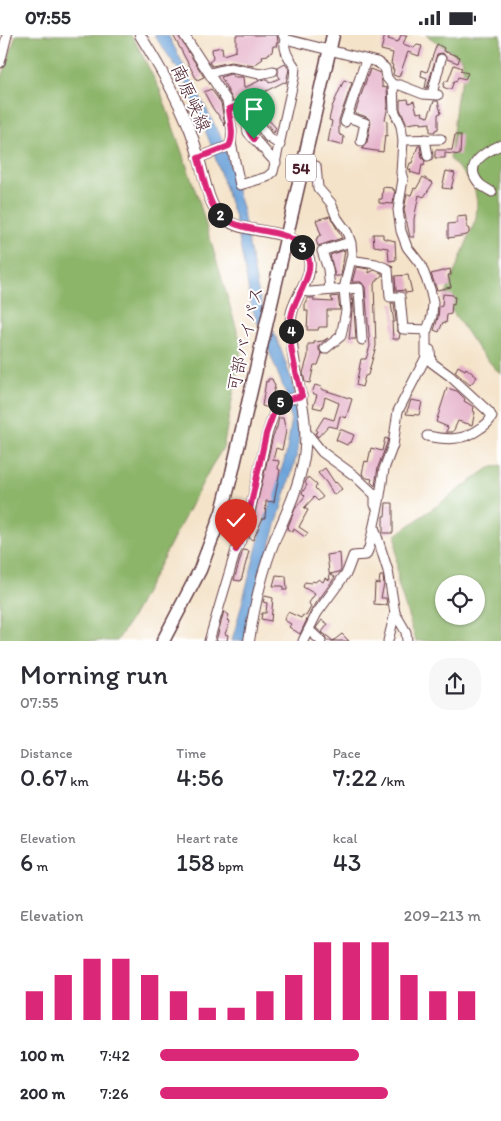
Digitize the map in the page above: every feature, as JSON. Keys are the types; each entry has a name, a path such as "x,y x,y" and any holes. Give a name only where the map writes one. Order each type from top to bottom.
{"highway":[{"name":"可部バイパス","path":"163,641 200,570 222,512 260,353 328,49 333,35"}],"main road":[{"name":"南原峡線","path":"140,35 163,72 188,124 214,207 228,221 249,229 286,235 306,251 309,259 309,270 291,316 291,341 306,432 304,457 297,488 275,540 262,578 248,641"}],"street":[{"path":"0,63 7,35"},
{"path":"184,35 227,101 246,122 248,132 276,163"},
{"path":"233,108 229,145 240,185 267,177 273,172 276,163 295,67 287,55 284,37 377,62 385,68 388,78 393,85 394,110 401,126 403,140 401,173 403,179 398,210 401,231 406,247 421,265 433,302 432,316 427,332 426,357 398,411 393,445 384,469 369,548 366,555 352,556 347,572 317,613 303,641"},
{"path":"393,85 400,85 423,94 435,95 441,59"},
{"path":"361,141 365,123 346,119 366,60"},
{"path":"210,73 230,68 260,74 273,71"},
{"path":"233,108 246,103 251,105 258,123 268,137 280,145"},
{"path":"425,139 428,156"},
{"path":"403,140 441,139"},
{"path":"198,158 229,145"},
{"path":"492,192 479,184 474,172 474,165 484,153 501,145"},
{"path":"316,166 318,188 332,203 337,218 347,232 352,254 344,289 346,311 342,337 325,349"},
{"path":"330,290 328,269 322,251 350,242"},
{"path":"356,261 376,264 388,269 390,297 400,297 403,329 427,332"},
{"path":"300,291 359,288 362,340"},
{"path":"427,332 430,362 450,376 492,417 490,422 477,432 464,437 452,439 427,436"},
{"path":"209,641 234,558 245,532 266,434 277,404 281,401 300,397"},
{"path":"306,432 322,451 355,476 375,495 376,515"},
{"path":"374,526 388,571 395,613 406,631 407,641"},
{"path":"388,641 395,613"},
{"path":"309,630 321,641"}],"green space":[{"path":"16,35 131,35 160,90 198,198 242,347 223,448 211,467 131,619 117,641 0,641 0,84"},
{"path":"426,35 501,35 501,375 478,349 444,299 476,219 477,202 474,185 450,159 457,96 464,73 461,58"},
{"path":"501,465 501,641 416,641 398,583 396,535 489,468"}],"water":[{"path":"154,35 168,35 223,141 242,208 257,287 265,315 277,339 292,381 300,416 298,451 258,586 244,641 232,641 262,528 286,455 291,424 288,399 252,308 235,218 211,145 184,78"}],"building":[{"path":"173,35 178,35 204,77 197,80"},
{"path":"236,35 277,35 278,43 276,43 277,46 273,46 272,52 262,56 263,59 254,66 231,62 212,66 209,62 213,59 212,49 222,47 223,55 236,51"},
{"path":"385,35 390,35 388,39 398,42 401,35 407,35 403,44 414,48 417,45 422,46 419,56 408,52 399,77 393,75 394,69 392,69 393,65 391,64 393,53 381,50"},
{"path":"437,44 444,48 443,51 460,57 458,63 447,59 443,53 437,54 427,88 425,88 427,78 421,76 422,70 427,72"},
{"path":"285,64 289,69 286,83 284,82 256,96 266,117 276,128 274,133 264,120 256,101 245,97 233,101 221,77 230,74 233,77 243,77 244,88 258,80 267,79 269,83 280,78 278,68"},
{"path":"454,65 462,68 460,71 468,73 465,79 458,77 451,89 448,89 443,87 445,81 448,81"},
{"path":"370,69 380,73 382,87 387,88 388,106 385,120 387,122 387,136 385,135 383,152 362,149 367,142 371,122 367,117 355,113"},
{"path":"344,80 352,83 339,120 339,134 344,137 343,144 341,145 328,142 332,121 329,120 332,107"},
{"path":"211,89 221,103 225,126 204,92"},
{"path":"408,99 409,103 414,101 417,113 423,112 422,115 428,117 434,101 438,101 441,113 438,114 438,129 435,132 430,132 430,123 407,124 400,109 400,100"},
{"path":"455,135 461,135 460,155 445,153 445,158 435,158 435,150 452,150"},
{"path":"418,146 420,146 422,158 425,161 420,175 410,172 411,170 408,169"},
{"path":"446,171 455,173 451,189 442,188"},
{"path":"423,177 433,183 424,197 419,195 414,219 414,237 410,237 404,210 407,194 411,195"},
{"path":"383,187 395,190 393,204 379,203 379,199 382,199"},
{"path":"330,216 342,238 318,246 316,240 321,235 316,220"},
{"path":"466,216 469,233 448,238 448,224 457,223 457,217"},
{"path":"373,234 383,234 383,238 395,241 396,260 389,261 388,248 374,246"},
{"path":"345,250 341,276 335,276 330,255"},
{"path":"356,267 369,269 369,273 374,270 382,273 374,284 376,346 368,375 365,376 362,387 356,385 361,359 366,359 370,346 365,287 361,282 352,282"},
{"path":"450,269 451,275 448,275 451,287 437,290 431,274"},
{"path":"408,275 412,292 405,293 405,290 396,291 395,276"},
{"path":"443,294 455,297 451,314 447,315 446,323 443,322 439,332 434,330 439,307 442,306"},
{"path":"351,295 353,295 356,339 349,339 352,311"},
{"path":"338,296 340,310 327,310 327,327 319,327 318,330 307,330 308,311 305,311 305,303 307,303 307,298 314,298 314,301 333,302 331,297"},
{"path":"391,303 394,303 397,330 400,334 399,339 393,339 392,322 394,322"},
{"path":"328,338 319,346 322,354 318,365 314,365 310,383 305,382 303,373 308,356 308,344 314,344 314,342 323,341"},
{"path":"458,366 465,370 466,368 477,377 470,385 455,372"},
{"path":"268,379 272,379 275,386 269,408 262,406 266,381 268,382"},
{"path":"315,385 322,387 321,389 352,399 346,418 340,416 337,428 328,426 318,437 315,433 324,417 334,420 339,403 325,397 322,409 313,407 317,395 312,393"},
{"path":"447,388 457,391 465,399 464,401 474,407 473,411 475,412 472,425 458,421 453,432 446,432 448,427 436,422"},
{"path":"411,400 422,402 419,415 406,414"},
{"path":"279,418 283,418 286,431 282,450 276,448 273,460 279,461 278,469 280,470 274,502 266,501 265,518 263,518 253,540 249,538"},
{"path":"340,429 354,435 351,443 349,442 347,445 336,440"},
{"path":"385,438 388,439 378,467 375,486 371,482 372,479 362,474 363,469 365,461 368,462 371,448 382,451"},
{"path":"325,468 335,483 342,489 334,495 318,473"},
{"path":"308,477 317,485 315,488 323,497 318,501 314,497 304,508 308,510 299,527 308,533 305,537 294,529 293,532 287,529 295,509 305,496 302,493 307,485 305,483"},
{"path":"386,503 393,503 393,533 383,533 383,516 385,516"},
{"path":"243,550 249,551 241,581 234,580"},
{"path":"340,553 341,569 339,572 330,574 335,577 312,609 300,634 289,627 291,624 284,620 288,612 301,618 303,615 306,616 311,607 309,603 315,594 303,587 305,582 311,583 319,579 323,582 325,578 330,580 327,555"},
{"path":"276,575 286,576 287,590 283,590 283,586 273,586"},
{"path":"380,576 383,576 384,584 381,598 386,598 387,605 374,604 375,583 379,584"},
{"path":"265,596 273,598 271,621 261,619 262,613 266,613 267,603 263,602"},
{"path":"224,611 229,615 227,620 230,621 225,634 228,635 227,641 216,641"},
{"path":"322,620 328,624 322,632 333,641 327,641 325,636 316,628"},
{"path":"342,634 349,641 333,641"}],"route":[{"path":"236,550 245,532 266,434 277,404 281,401 302,396 291,341 291,316 309,270 309,259 306,251 286,235 236,225 228,221 214,207 198,158 229,146 231,143 232,131 229,109 237,106 239,113 246,122 248,132 254,139"}]}
